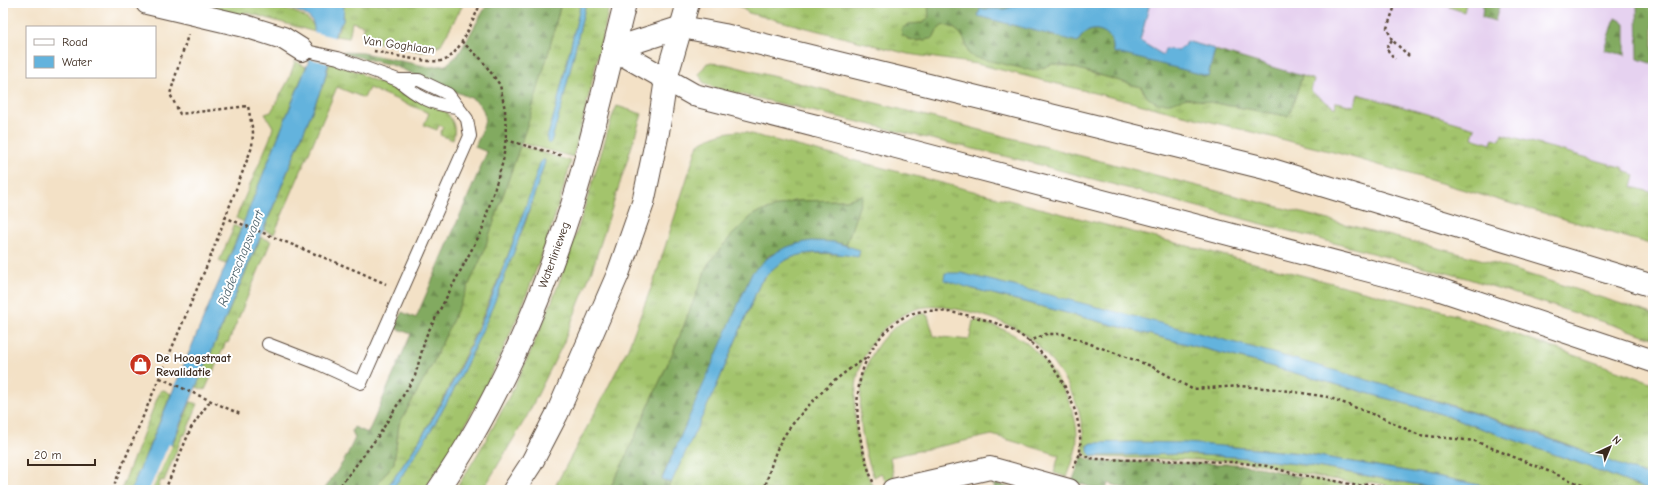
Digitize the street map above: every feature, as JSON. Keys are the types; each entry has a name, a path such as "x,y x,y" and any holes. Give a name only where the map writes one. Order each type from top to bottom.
{"main road":[{"path":"147,3 245,26 283,38 302,50"},
{"name":"Waterlinieweg","path":"438,490 462,456 504,375 546,278 572,205 625,3"},
{"path":"514,490 531,464 557,414 618,274 643,203 658,132 666,79 688,3"},
{"path":"614,49 682,27 724,35 1269,169 1653,286"},
{"path":"614,49 694,95 1435,288 1653,361"},
{"path":"884,489 990,468 1068,490"}],"lane":[{"path":"268,344 317,363 361,383 470,136 467,119 457,106 441,105 412,92 398,80 338,58 302,50"}],"path":[{"name":"Van Goghlaan","path":"370,50 416,59 444,60 454,53 481,3"},
{"path":"1396,3 1387,28 1392,40 1409,56"},
{"path":"112,490 210,258 224,217 252,147 253,132 248,106 180,114 170,94 194,14"},
{"path":"1392,40 1386,48 1395,59"},
{"path":"338,490 379,435 415,376 426,336 482,230 503,161 506,140 505,110 500,85 482,59 461,41"},
{"path":"506,140 563,156"},
{"path":"224,217 357,271 402,292"},
{"path":"884,489 865,460 858,421 857,397 863,367 877,341 893,324 909,314 925,310 964,314 1010,329 1034,345 1058,374 1072,401 1079,427 1080,452 1074,466 1068,490"},
{"path":"1028,342 1046,334 1063,334 1151,366 1192,389 1242,386 1275,389 1328,397 1419,435 1475,441 1594,490"},
{"path":"764,490 774,455 785,433 832,383 852,367 867,358"},
{"path":"160,378 240,414"},
{"path":"164,490 191,428 210,401"},
{"path":"1080,452 1089,458 1097,460 1234,462 1267,466 1295,474 1357,486 1370,484 1400,490"},
{"path":"1355,490 1357,486"}],"shaded area":[{"path":"958,3 1653,3 1653,217"}],"green space":[{"path":"193,3 243,4 283,9 299,14 310,22 315,32 245,12 243,16"},
{"path":"344,3 464,3 440,46 422,52 364,39 362,35 364,26 352,22 349,38 335,36 343,21"},
{"path":"488,3 561,3 529,120 482,256 432,365 399,424 394,463 373,490 324,490 345,459 355,438 352,431 354,427 368,433 411,334 395,328 402,312 416,318 487,152 475,147 483,127 485,115 479,104 473,99 392,65 341,52 363,53 430,67 446,65 458,55"},
{"path":"561,3 581,3 556,108 547,138 562,105 586,3 610,3 573,157 521,143 548,54"},
{"path":"734,3 928,3 929,17 923,23 909,24 908,39 919,41 933,38 937,30 943,25 949,26 961,34 966,43 968,53 1040,69 1052,64 1068,66 1141,87 1144,93 1187,98 1287,116 1290,113 1302,76 1314,80 1311,90 1313,93 1335,108 1336,102 1354,106 1358,94 1475,128 1472,138 1491,144 1493,138 1500,140 1502,134 1624,168 1623,171 1635,175 1632,187 1651,192 1653,186 1653,245 1341,154 977,64 908,54 749,13"},
{"path":"928,3 1022,3 1005,9 980,9 1078,42 1082,35 1088,31 1100,30 1110,37 1113,43 1113,51 1208,76 1215,50 1302,76 1290,113 1287,116 1187,98 1170,103 1158,103 1148,98 1141,87 1068,66 1052,64 1034,71 973,57 968,53 966,43 961,34 949,26 943,25 937,30 933,38 929,39 913,40 902,35 901,29 909,24 923,23 929,17"},
{"path":"1452,3 1466,3 1464,12 1449,7"},
{"path":"1483,3 1500,3 1495,21 1482,17"},
{"path":"1637,3 1653,3 1653,64 1638,59"},
{"path":"1615,18 1625,24 1625,55 1605,50"},
{"path":"295,61 306,67 244,222 236,218 270,138 273,127 265,114 271,112 289,79"},
{"path":"330,62 361,73 364,76 446,112 454,125 453,140 440,135 443,127 439,125 437,130 424,125 429,113 369,88 364,98 337,87 274,234 264,230 324,82"},
{"path":"707,63 725,64 1480,259 1653,314 1653,338 1466,278 1025,161 714,88 703,82 699,74"},
{"path":"617,106 642,114 593,267 563,344 527,416 483,490 455,490 499,417 512,392 547,314 572,246 612,117"},
{"path":"739,131 1449,313 1512,333 1653,383 1653,478 1531,431 1432,399 1352,376 970,288 1252,361 1435,412 1576,462 1648,490 1503,490 1441,477 1301,453 1236,447 1090,444 1088,449 1237,457 1305,465 1448,490 1412,490 1371,482 1357,485 1297,473 1267,465 1237,461 1089,457 1083,449 1083,432 1079,411 1072,393 1065,380 1046,354 1036,344 1017,329 992,318 963,310 925,307 913,310 898,318 879,333 863,359 857,378 855,414 858,440 860,452 868,476 874,488 871,490 667,490 717,385 760,283 776,265 803,253 843,254 862,196 846,200 794,201 754,214 732,235 708,264 677,343 624,461 609,490 553,490 628,348 656,275 698,144 718,135"},
{"path":"520,146 571,161 551,228 514,326 468,420 424,490 391,490 441,413 466,366 526,221 545,160 512,246 457,372 412,452 385,490 373,490 394,463 399,424 432,365 482,256"},
{"path":"863,195 846,245 824,242 806,243 768,256 694,407 662,478 670,483 667,490 609,490 624,461 677,343 708,264 732,235 754,214 794,201 846,200"},
{"path":"233,225 241,229 226,264 219,261 232,232"},
{"path":"261,237 271,241 228,343 226,342 205,390 196,387"},
{"path":"924,313 928,316 934,336 968,340 973,321 976,320 1001,329 1019,338 1044,360 1067,397 1076,424 1076,446 1067,477 1054,473 1059,455 992,435 890,457 894,478 887,482 881,473 874,477 866,454 862,429 860,405 863,381 870,359 882,339 900,324"},
{"path":"164,390 171,394 131,490 121,490 160,391"},
{"path":"191,402 198,404 185,435 183,435 164,481 161,480 157,490 152,490"},
{"path":"1082,456 1097,461 1235,464 1263,468 1301,477 1296,490 1130,490 1108,483 1106,490 1102,490 1072,482"},
{"path":"1301,477 1322,480 1354,488 1352,490 1296,490"},
{"path":"993,483 1018,490 995,490"},
{"path":"1363,487 1371,487 1393,490 1358,490"}],"water":[{"name":"Ridderschapsvaart","path":"274,3 344,3 343,21 336,31 324,82 268,219 152,490 131,490 234,246 308,63 314,37 312,22 301,12"},
{"path":"581,3 586,3 562,105 551,142 549,144 547,142 547,138 556,108"},
{"path":"1022,3 1150,3 1140,41 1163,55 1165,49 1178,50 1184,46 1186,41 1215,49 1208,76 1113,52 1113,44 1110,38 1106,33 1100,30 1088,31 1082,35 1078,42 978,16 980,9 1005,9"},
{"path":"544,159 545,162 512,258 472,353 441,413 420,447 391,490 385,490 411,453 457,374 511,249 540,163"},
{"path":"812,241 834,242 860,250 858,257 829,253 804,254 781,263 760,283 717,385 671,483 662,479 752,273 765,260 779,251 794,245"},
{"path":"945,273 961,273 1136,317 1397,389 1483,416 1569,446 1653,478 1653,490 1648,490 1576,462 1435,412 1252,361 970,288 944,280"},
{"path":"1092,443 1187,443 1301,453 1441,477 1503,490 1448,490 1305,465 1237,457 1182,454 1092,456 1088,452 1088,446"}],"pier":[{"path":"313,32 337,38 331,64 307,58"},
{"path":"169,444 172,446 152,490 149,490"}],"place":[{"name":"De Hoogstraat Revalidatie","path":"141,365"}]}
